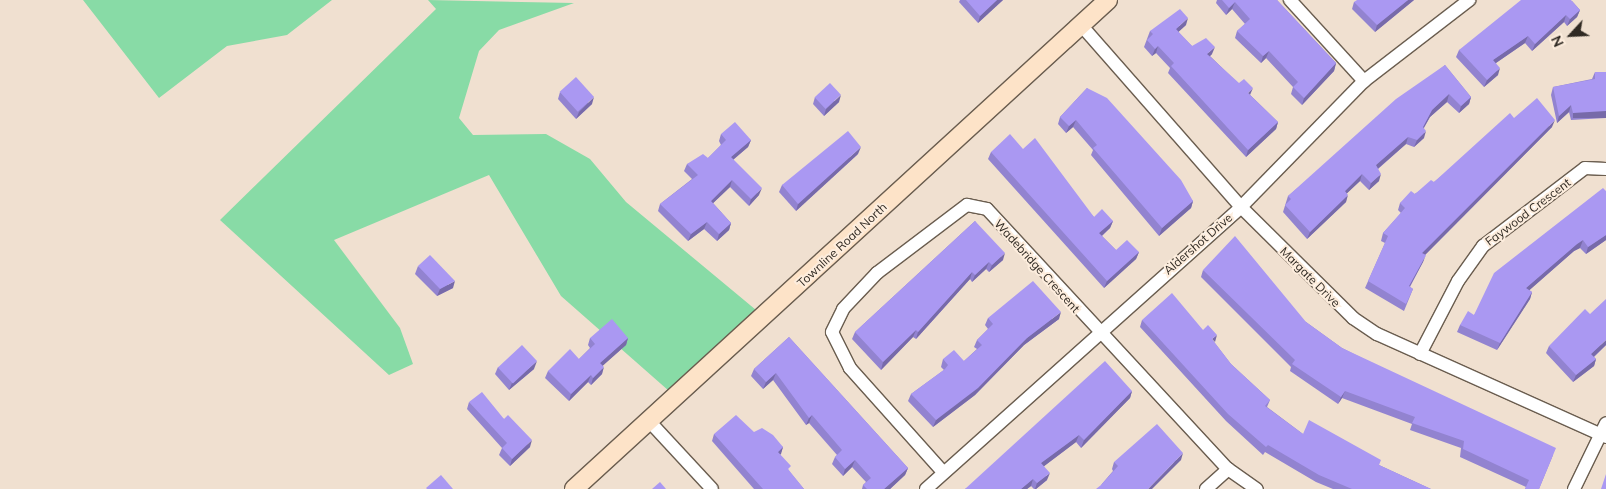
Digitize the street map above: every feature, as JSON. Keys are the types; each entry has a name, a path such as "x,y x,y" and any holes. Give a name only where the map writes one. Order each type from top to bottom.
{"main road":[{"name":"Townline Road North","path":"574,489 650,422 1108,0"}],"street":[{"path":"1290,0 1364,82"},
{"name":"Aldershot Drive","path":"926,489 1098,331 1241,207 1364,82 1469,0"},
{"name":"Margate Drive","path":"1081,25 1241,207 1347,313 1377,334 1603,436"},
{"name":"Faywood Crescent","path":"1420,354 1458,280 1483,246 1585,168 1606,169"},
{"name":"Wadebridge Crescent","path":"943,472 850,368 832,332 843,308 877,273 953,211 967,205 987,209 1098,331 1228,469 1258,489"},
{"path":"650,422 712,489"},
{"path":"1574,489 1603,436 1606,422"},
{"path":"1206,489 1228,469"}],"green space":[{"path":"83,0 332,0 287,35 227,46 159,98"},
{"path":"428,0 574,3 499,30 479,51 459,118 473,135 546,134 590,159 626,202 756,310 669,391 561,296 489,175 334,240 400,328 413,364 389,375 220,220 436,9"}],"building":[{"path":"966,0 997,0 980,16"},
{"path":"1222,0 1277,0 1336,63 1304,98 1293,87 1298,82 1269,51 1263,56 1237,31 1250,19 1235,2 1229,8"},
{"path":"1357,0 1408,0 1377,25 1354,2"},
{"path":"1521,0 1571,0 1580,10 1570,19 1566,15 1535,44 1528,36 1493,60 1500,68 1487,80 1459,50"},
{"path":"1180,9 1188,18 1176,29 1192,46 1206,38 1215,47 1207,54 1239,83 1244,79 1253,88 1248,93 1278,122 1248,150 1171,66 1174,63 1158,46 1155,49 1147,40 1153,34 1150,31"},
{"path":"1445,65 1471,97 1461,106 1449,94 1432,110 1423,127 1426,131 1417,140 1408,137 1376,165 1381,174 1371,183 1362,174 1345,191 1348,195 1310,232 1285,205 1291,199 1288,196 1396,99"},
{"path":"1595,72 1606,72 1606,111 1573,113 1571,105 1559,116 1553,87 1595,79"},
{"path":"576,77 594,97 578,112 560,92"},
{"path":"830,83 841,95 826,109 815,97"},
{"path":"1087,88 1107,98 1181,180 1193,201 1162,228 1093,148 1097,145 1076,120 1069,126 1060,117"},
{"path":"1537,98 1555,120 1422,253 1426,255 1409,286 1413,289 1406,304 1368,281 1388,236 1383,233 1405,208 1400,203 1411,191 1415,194 1431,180 1434,182 1510,113 1514,118"},
{"path":"735,122 751,140 731,157 762,188 751,199 732,180 711,201 731,223 719,234 707,222 691,234 660,204 698,175 687,164 703,154 708,158 726,140 721,134"},
{"path":"848,131 861,147 798,204 782,185"},
{"path":"1010,134 1023,149 1035,138 1094,217 1102,209 1113,221 1099,233 1116,250 1127,240 1139,252 1107,281 991,152"},
{"path":"1603,188 1606,191 1606,235 1588,247 1583,240 1526,288 1532,292 1500,343 1460,325 1468,311 1474,315 1494,273"},
{"path":"975,221 1005,253 992,265 989,262 975,275 972,272 918,332 916,330 883,362 855,332"},
{"path":"1235,236 1306,322 1342,348 1556,448 1539,489 1525,489 1529,480 1463,449 1464,441 1412,423 1415,417 1345,391 1341,397 1292,364 1295,360 1203,270"},
{"path":"430,255 455,281 440,289 418,266"},
{"path":"1033,281 1061,312 1027,338 978,388 936,420 911,394 945,369 948,365 943,359 954,350 964,361 982,345 977,340 993,324 988,318"},
{"path":"1172,293 1203,330 1208,325 1217,335 1212,339 1231,364 1270,400 1265,406 1303,434 1309,420 1381,460 1379,465 1431,489 1352,489 1319,475 1268,445 1266,447 1228,414 1142,320"},
{"path":"1606,299 1606,340 1591,354 1596,359 1576,375 1549,346 1585,309 1590,314"},
{"path":"612,319 628,338 600,363 604,367 593,378 591,375 571,394 548,371 570,349 579,359 595,344 590,338"},
{"path":"789,337 908,468 884,489 867,489 863,485 871,478 855,460 845,469 835,457 842,450 812,415 809,418 776,373 766,382 754,369"},
{"path":"522,345 537,361 513,384 498,368"},
{"path":"1105,361 1132,391 1084,440 1079,435 1041,463 1050,473 1037,483 1033,479 1021,489 965,489"},
{"path":"482,392 504,419 508,415 532,440 512,459 502,448 507,443 469,402"},
{"path":"736,415 754,432 762,428 773,435 783,447 778,452 791,466 788,469 804,489 763,489 714,434"},
{"path":"1157,424 1183,453 1148,489 1096,489 1118,466 1114,462"},
{"path":"1606,474 1606,489 1601,489"},
{"path":"441,475 453,489 426,488"},
{"path":"660,482 666,489 652,489"}]}
